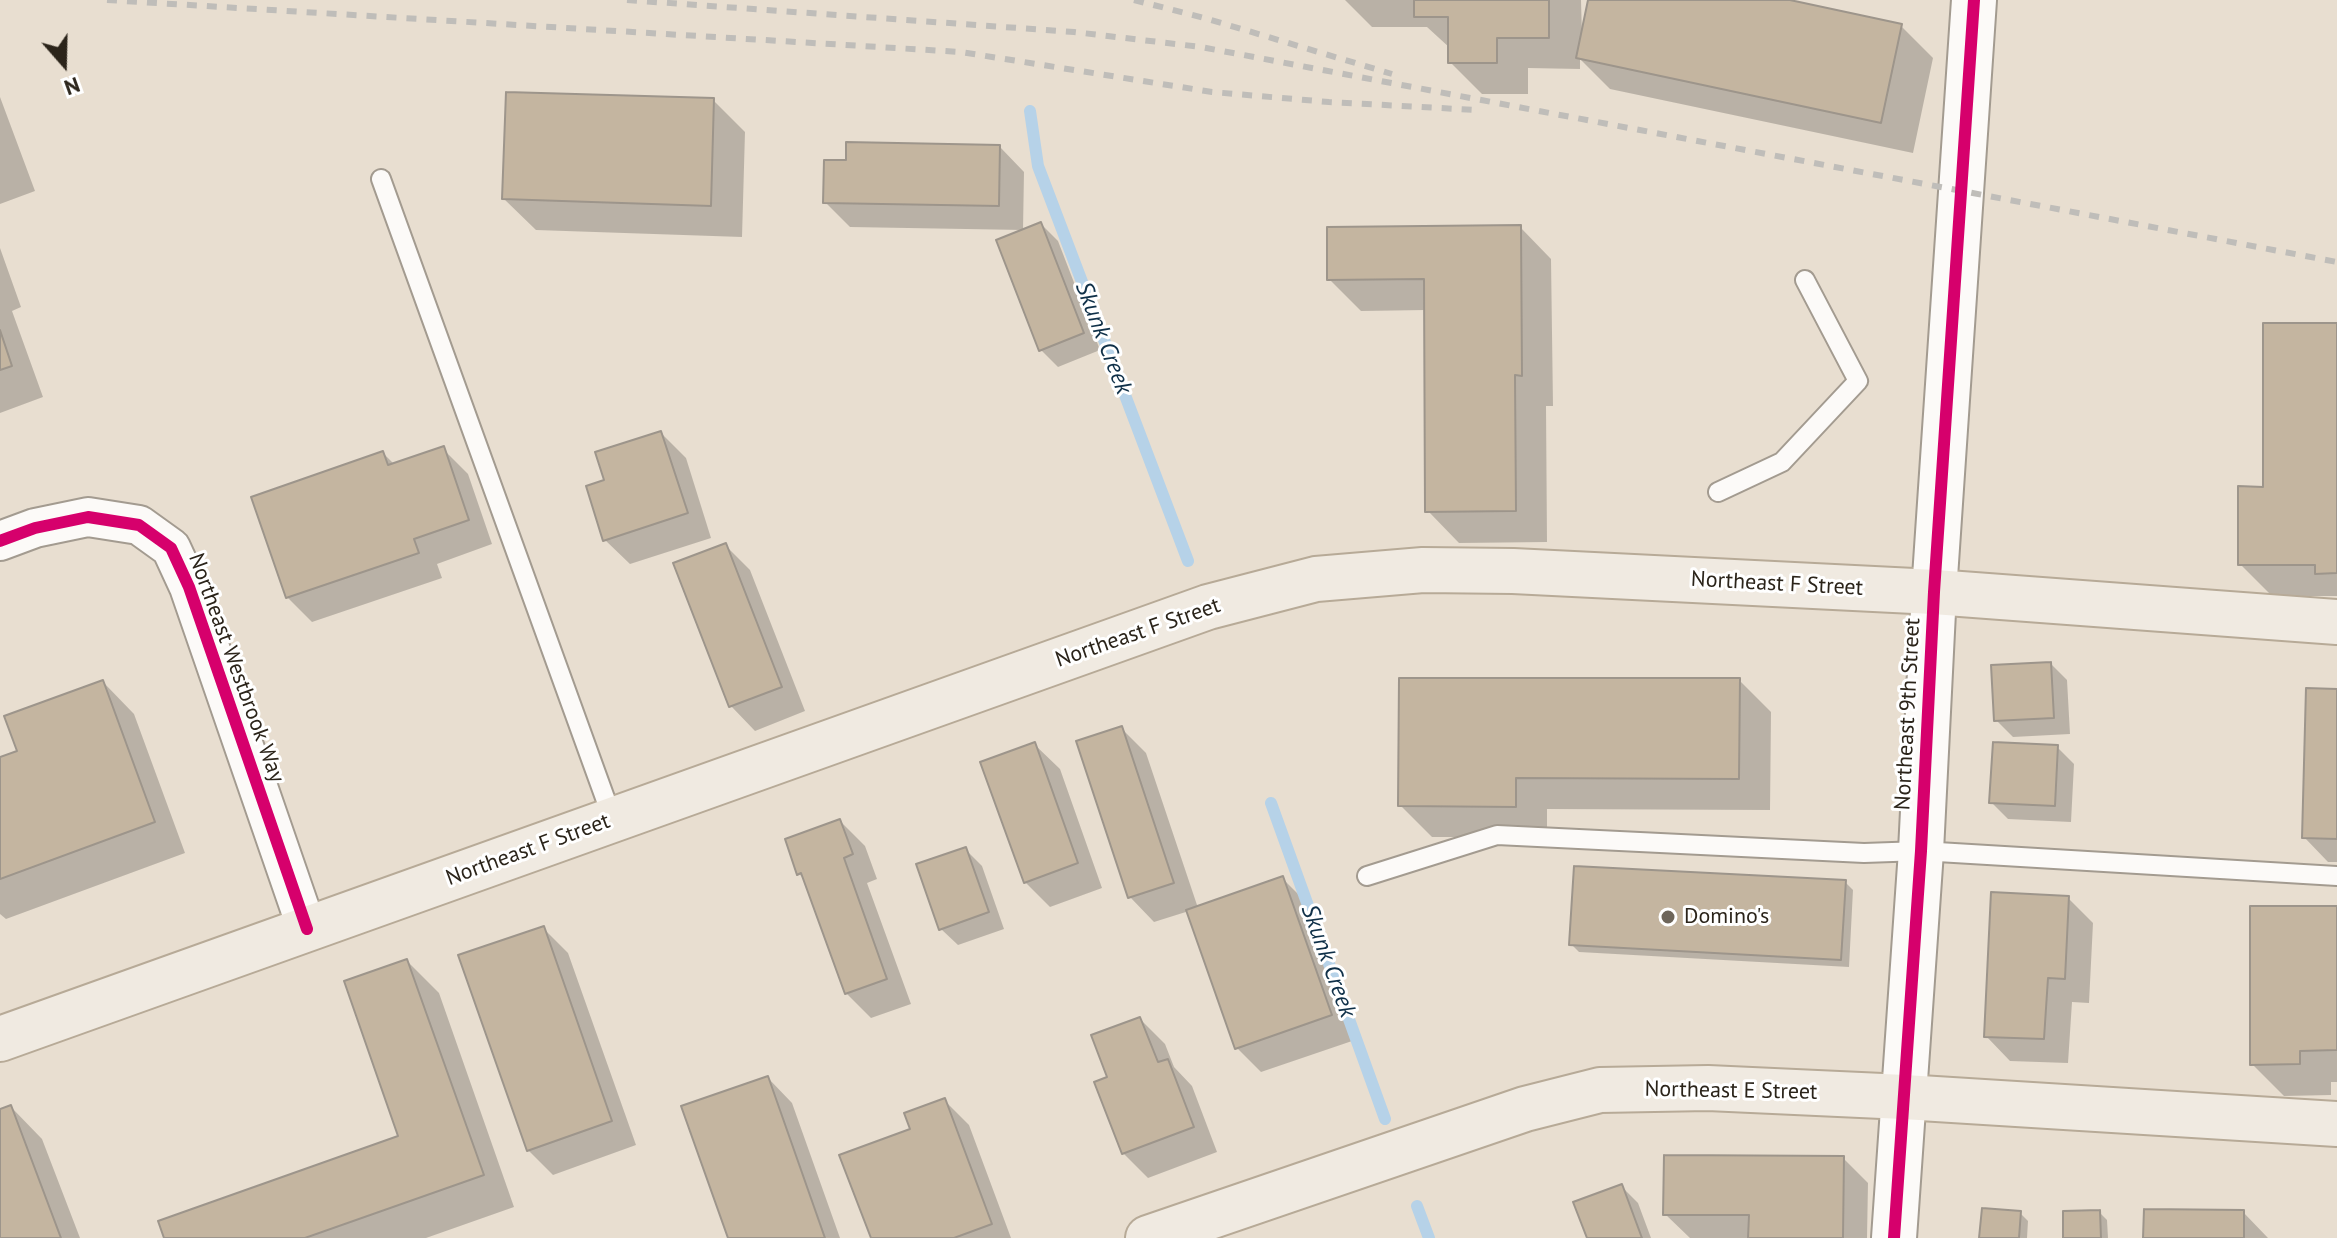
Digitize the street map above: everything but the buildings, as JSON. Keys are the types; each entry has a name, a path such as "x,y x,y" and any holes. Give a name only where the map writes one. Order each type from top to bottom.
{"main road":[{"name":"Northeast F Street","path":"0,1039 1208,607 1316,579 1423,570 1513,571 1934,592 2337,622"},
{"name":"Northeast E Street","path":"1148,1238 1512,1113 1600,1090 1708,1088 1904,1097 2337,1124"}],"street":[{"name":"Northeast 9th Street","path":"1894,1238 1974,0"},
{"name":"Northeast Westbrook Way","path":"0,541 35,528 88,517 139,525 171,548 193,598 307,929"}],"lane":[{"path":"381,179 613,820"},
{"path":"1718,492 1782,462 1858,381 1805,280"},
{"path":"1367,876 1497,835 1864,853 1921,851 2337,876"}],"waterway":[{"name":"Skunk Creek","path":"1030,111 1038,166 1188,561"},
{"name":"Skunk Creek","path":"1271,803 1385,1119"},
{"name":"Skunk Creek","path":"1417,1206 1429,1238"}],"railway":[{"path":"107,0 961,52 1212,92 1477,110"},
{"path":"627,0 1074,32 1201,47 2337,262"},
{"path":"1134,0 1392,74"}],"cycle path":[{"path":"1894,1238 1974,0"},
{"path":"0,541 35,528 88,517 139,525 171,548 189,587 307,929"}],"place":[{"name":"Domino's","path":"1668,917"}]}
